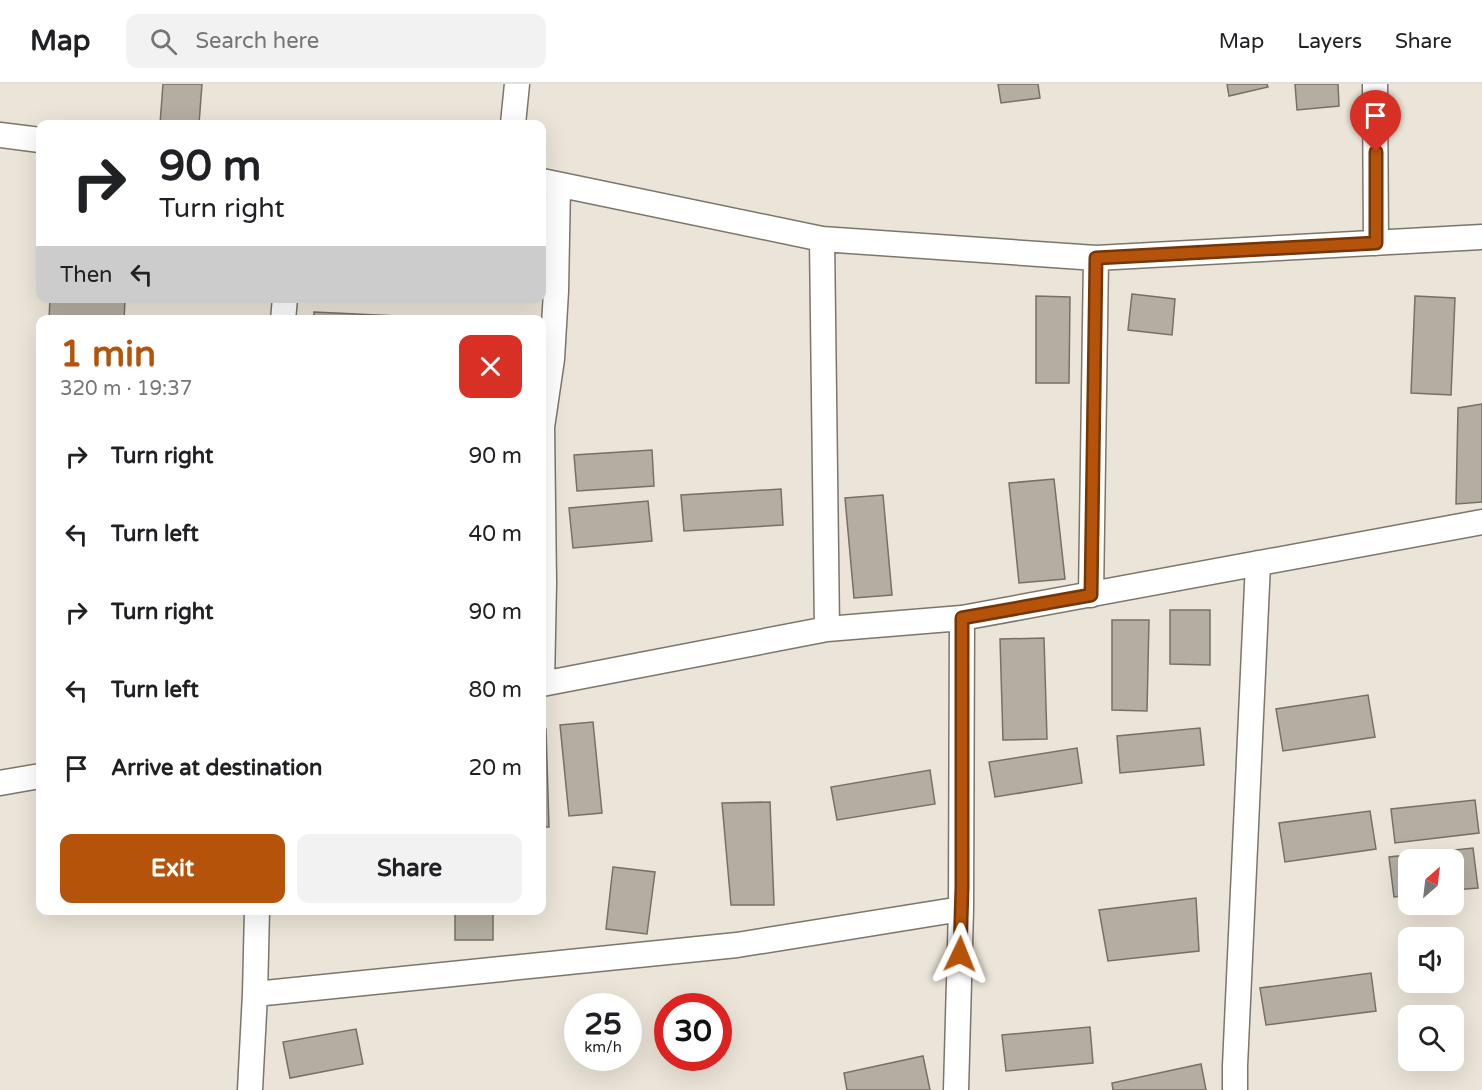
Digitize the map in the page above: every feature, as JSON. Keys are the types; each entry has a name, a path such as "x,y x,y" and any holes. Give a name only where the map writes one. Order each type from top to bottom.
{"street":[{"path":"513,120 517,84"},
{"path":"1375,84 1376,243"},
{"path":"0,135 36,140"},
{"path":"546,400 552,359 556,291 550,183 822,239 1096,258 1482,237"},
{"path":"822,239 826,629"},
{"path":"1091,595 1096,258"},
{"path":"546,683 826,629 962,618 1482,522"},
{"path":"1235,1090 1258,563"},
{"path":"956,1090 961,909 962,618"},
{"path":"0,783 36,777"},
{"path":"255,994 737,945 961,909"},
{"path":"249,1090 257,915"}],"building":[{"path":"163,84 202,84 199,120 160,120"},
{"path":"998,84 1038,84 1040,98 1001,103"},
{"path":"1227,84 1267,84 1268,87 1229,96"},
{"path":"1295,84 1338,84 1339,106 1297,110"},
{"path":"1132,294 1175,299 1172,335 1128,330"},
{"path":"1036,296 1070,297 1069,383 1036,383"},
{"path":"1415,296 1455,298 1451,395 1411,393"},
{"path":"50,303 125,303 124,315 49,315"},
{"path":"314,312 376,315 314,315"},
{"path":"1482,404 1482,502 1456,504 1458,408"},
{"path":"652,450 654,486 577,491 574,455"},
{"path":"1054,479 1065,579 1019,583 1009,483"},
{"path":"781,489 783,525 684,531 681,495"},
{"path":"883,495 892,595 854,598 845,498"},
{"path":"648,501 652,541 573,548 569,508"},
{"path":"1170,610 1210,610 1210,665 1170,664"},
{"path":"1112,620 1149,620 1147,711 1112,710"},
{"path":"1044,638 1047,739 1003,740 1000,639"},
{"path":"1368,695 1375,737 1283,751 1276,709"},
{"path":"593,722 602,813 569,816 560,725"},
{"path":"1200,728 1204,765 1120,773 1117,736"},
{"path":"546,729 549,827 546,827"},
{"path":"1077,748 1082,783 995,797 989,762"},
{"path":"930,770 935,804 837,820 831,787"},
{"path":"1475,800 1479,833 1395,843 1391,809"},
{"path":"770,802 774,905 731,905 722,803"},
{"path":"1370,811 1376,849 1285,862 1279,823"},
{"path":"1473,848 1478,888 1464,889 1464,849"},
{"path":"1398,856 1398,896 1394,897 1389,857"},
{"path":"613,867 655,872 647,934 606,929"},
{"path":"1196,898 1199,951 1108,961 1099,910"},
{"path":"455,915 493,915 493,940 455,940"},
{"path":"1371,973 1376,1011 1266,1025 1260,988"},
{"path":"1090,1027 1093,1063 1006,1071 1002,1035"},
{"path":"356,1029 363,1064 290,1078 283,1042"},
{"path":"923,1056 930,1090 847,1090 844,1073"},
{"path":"1201,1064 1206,1090 1113,1090 1112,1083"}],"route":[{"path":"960,954 962,618 1091,595 1096,258 1376,243 1376,152"}]}
